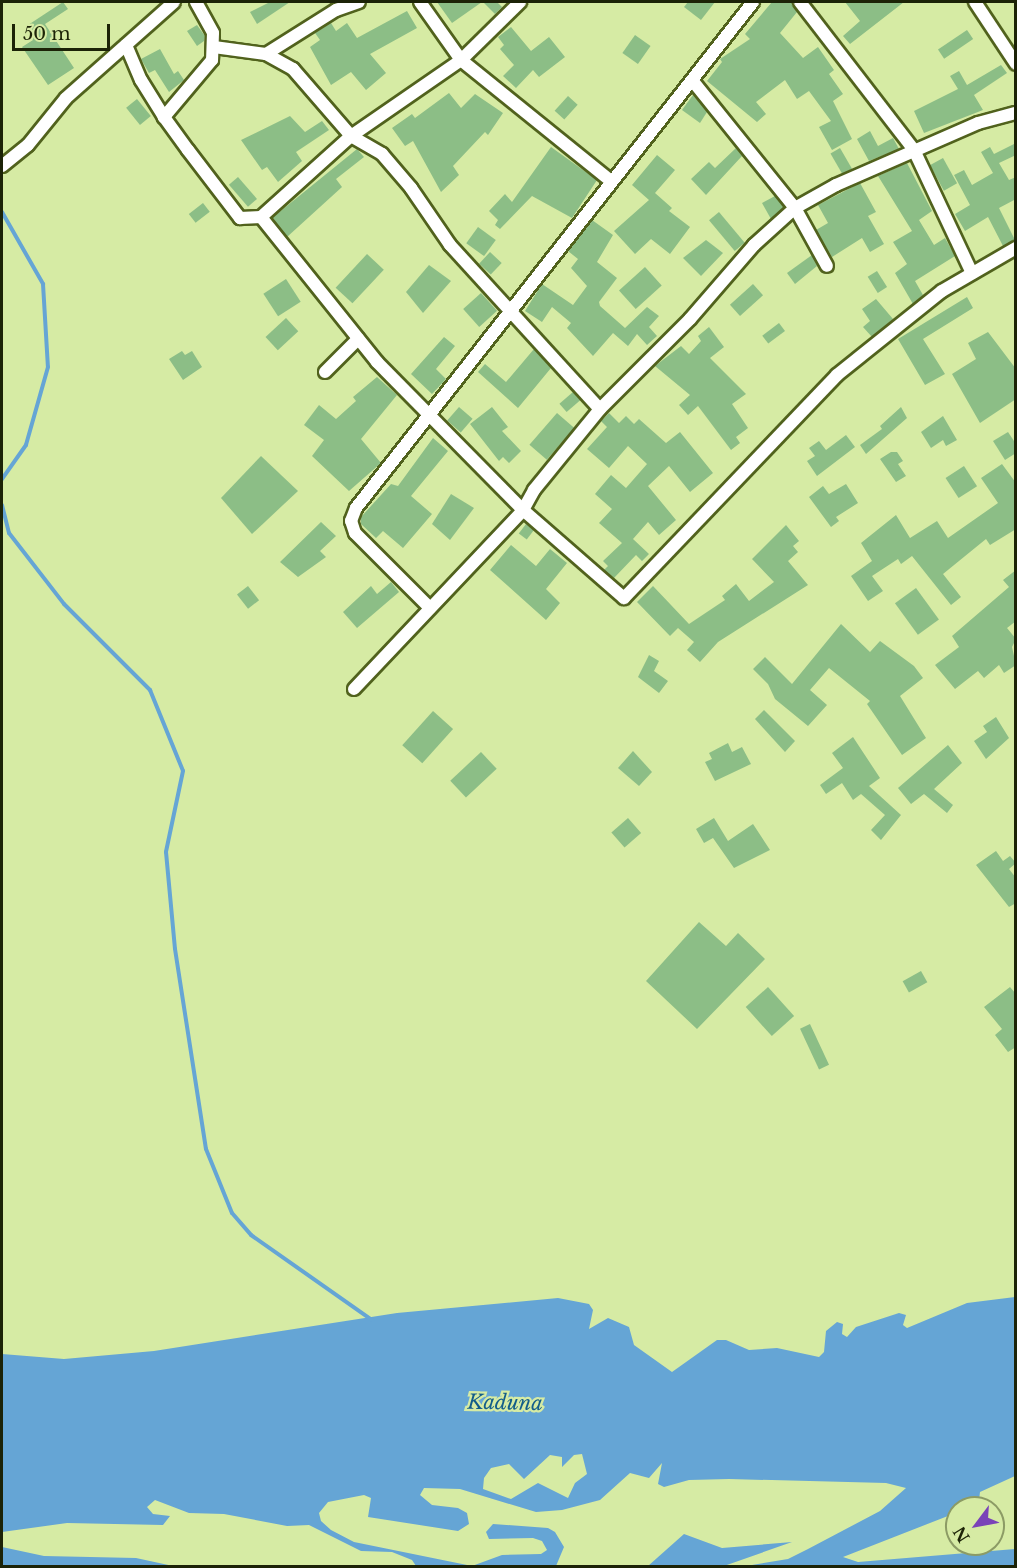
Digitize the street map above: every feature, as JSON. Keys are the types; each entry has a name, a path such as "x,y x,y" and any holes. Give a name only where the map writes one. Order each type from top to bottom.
{"street":[{"path":"2,166 28,145 66,98 174,2"},
{"path":"164,117 212,60 213,33 196,2"},
{"path":"266,54 336,10 359,2"},
{"path":"420,2 461,60 610,181"},
{"path":"126,45 141,80 164,117 240,218 261,217 351,136 461,60 520,2"},
{"path":"430,608 355,534 351,521 429,414 753,2"},
{"path":"800,2 914,150 972,273"},
{"path":"975,2 1016,64"},
{"path":"214,47 266,54 293,69 351,136 382,154 411,188 450,244 600,409"},
{"path":"692,80 795,208 827,266"},
{"path":"354,689 523,510 534,490 600,409 690,319 754,245 795,208 836,185 914,150 978,123 1016,112"},
{"path":"261,217 357,339 523,510 624,598 837,375 942,291 1016,248"},
{"path":"325,372 357,339"}],"water":[{"name":"Kaduna","path":"1015,1297 1015,1476 980,1492 980,1496 945,1496 945,1517 843,1557 858,1562 945,1555 1005,1556 1005,1550 1015,1549 1015,1566 746,1566 788,1559 880,1511 906,1488 886,1483 729,1479 689,1480 664,1487 658,1484 662,1463 649,1478 630,1473 600,1500 562,1510 536,1512 460,1489 424,1488 420,1495 432,1505 458,1508 467,1513 469,1524 458,1531 368,1517 371,1498 364,1495 328,1502 319,1513 321,1521 331,1530 354,1542 472,1566 416,1566 412,1560 392,1552 361,1551 309,1525 287,1526 224,1514 189,1513 155,1500 147,1507 153,1514 170,1516 163,1525 67,1523 2,1532 2,1354 64,1359 154,1351 397,1313 558,1298 589,1304 593,1310 589,1329 608,1318 629,1327 634,1345 672,1372 717,1340 726,1340 749,1350 777,1348 819,1357 824,1352 826,1331 837,1322 843,1324 842,1334 847,1337 856,1327 899,1313 906,1315 903,1325 907,1328 967,1303","holes":["582,1454 587,1474 575,1483 568,1498 538,1483 511,1499 483,1489 484,1478 491,1468 509,1464 524,1479 550,1455 562,1457 562,1467 574,1455"]},
{"path":"493,1524 548,1528 555,1532 564,1547 556,1566 472,1566 502,1555 541,1554 547,1550 542,1541 533,1538 489,1539 486,1532"},
{"path":"684,1534 722,1548 792,1542 724,1566 648,1566"},
{"path":"2,1547 44,1556 136,1558 173,1566 2,1566"}],"building":[{"path":"63,2 68,9 45,24 74,68 48,85 22,47 33,40 25,27"},
{"path":"270,2 290,2 257,24 250,12"},
{"path":"437,2 482,2 452,23"},
{"path":"483,2 497,2 502,7 495,14"},
{"path":"688,2 715,2 701,20 684,7"},
{"path":"772,2 792,2 797,12 780,33 803,58 818,47 834,70 829,74 843,94 833,101 852,139 832,150 819,127 831,121 809,91 797,99 785,80 756,102 766,114 757,122 707,81 722,62 720,59 750,39 745,34"},
{"path":"845,2 904,2 850,44 843,36 860,21"},
{"path":"407,11 417,28 370,54 386,73 366,90 351,72 331,85 310,47 320,40 315,33 331,23 336,31 347,23 357,38"},
{"path":"197,25 205,36 204,41 197,46 187,31"},
{"path":"511,27 531,51 549,37 565,57 539,77 533,70 516,88 503,76 514,65 500,49 504,45 498,37"},
{"path":"967,30 973,39 944,59 938,50"},
{"path":"635,35 651,46 638,64 622,53"},
{"path":"160,49 174,74 178,71 184,80 169,92 155,70 149,73 141,59"},
{"path":"1001,65 1007,73 974,95 983,110 924,133 914,111 958,89 950,76 959,71 967,85"},
{"path":"449,93 461,108 475,94 503,113 488,135 485,132 453,166 459,175 441,192 413,141 405,146 392,128 412,114 415,118"},
{"path":"693,95 707,112 700,123 682,110"},
{"path":"568,96 578,105 564,120 555,111"},
{"path":"137,99 151,116 140,125 126,108"},
{"path":"290,116 305,132 322,121 329,130 296,152 302,161 278,182 267,167 262,170 241,140"},
{"path":"870,131 878,146 893,138 899,149 869,161 857,139"},
{"path":"1016,143 1016,155 999,163 1009,180 1016,177 1016,199 999,208 1015,240 1003,246 988,217 965,231 955,214 970,205 954,175 964,170 972,185 993,173 981,152 990,147 994,154"},
{"path":"551,147 597,180 572,218 532,196 500,229 495,225 498,220 489,211 505,194 512,202"},
{"path":"736,148 742,156 706,195 691,179 709,162 715,168"},
{"path":"840,148 852,169 842,174 830,154"},
{"path":"357,149 364,157 336,179 342,187 287,237 272,218"},
{"path":"657,155 675,170 655,193 672,208 669,211 690,227 670,254 651,239 635,254 614,231 649,200 632,185"},
{"path":"943,158 957,183 944,191 930,165"},
{"path":"907,163 932,211 919,220 934,245 945,238 955,256 915,281 923,295 913,304 895,273 907,264 893,242 912,231 878,176"},
{"path":"238,177 257,199 248,207 229,185"},
{"path":"860,183 876,212 868,216 884,244 870,252 862,238 832,257 816,230 828,223 818,205"},
{"path":"775,196 784,207 771,219 762,203"},
{"path":"203,203 210,212 196,223 189,214"},
{"path":"719,212 745,243 735,251 709,220"},
{"path":"592,220 613,235 597,262 617,278 599,302 600,306 625,328 647,307 659,316 649,327 657,336 647,345 637,334 628,346 613,333 593,356 567,328 571,323 552,307 542,322 525,311 542,284 573,305 587,286 571,268 578,259 568,251"},
{"path":"478,227 496,240 484,256 466,243"},
{"path":"706,240 723,253 701,276 683,258"},
{"path":"490,252 502,263 491,275 479,264"},
{"path":"367,254 384,270 352,303 336,288"},
{"path":"812,255 817,266 795,284 787,273"},
{"path":"429,265 451,281 423,313 406,292"},
{"path":"645,267 662,286 636,309 619,290"},
{"path":"877,271 887,287 878,293 868,277"},
{"path":"286,279 301,302 278,316 263,294"},
{"path":"753,284 763,295 740,316 730,305"},
{"path":"481,293 497,311 479,327 463,309"},
{"path":"967,297 973,308 923,339 945,374 925,385 898,339"},
{"path":"876,299 893,319 872,337 863,327 870,321 862,309"},
{"path":"286,318 298,331 278,350 266,337"},
{"path":"779,323 785,331 768,344 762,336"},
{"path":"709,327 724,347 710,358 746,394 732,404 748,428 736,437 740,443 731,450 698,406 688,415 679,405 690,395 655,366 681,346 689,354 701,341 698,336"},
{"path":"988,332 1016,369 1016,399 980,423 952,374 976,359 968,343"},
{"path":"444,337 455,346 436,369 446,379 432,394 411,374"},
{"path":"534,349 551,368 518,408 478,372 485,364 506,382"},
{"path":"182,351 185,355 192,351 202,367 183,380 169,359"},
{"path":"377,377 397,395 361,439 381,463 349,491 312,456 324,440 304,425 319,405 336,419 356,401 353,397"},
{"path":"573,392 580,400 567,412 559,404"},
{"path":"459,407 473,419 461,432 447,421"},
{"path":"492,407 508,427 502,431 521,451 509,463 503,457 499,461 470,424"},
{"path":"901,407 907,418 866,454 860,445 882,429 880,426"},
{"path":"557,413 574,428 547,460 529,445"},
{"path":"609,413 619,423 626,416 634,424 639,419 666,443 680,432 713,473 690,492 669,466 648,486 676,520 659,535 648,522 633,539 649,554 642,561 636,555 614,578 604,570 608,566 603,561 622,543 599,523 612,509 595,494 611,475 626,488 647,464 628,446 609,468 587,449 607,427 601,421"},
{"path":"943,416 957,440 946,446 943,440 931,448 921,432"},
{"path":"1008,432 1016,444 1016,453 1005,460 993,441"},
{"path":"846,435 855,447 817,476 807,461 815,456 809,448 819,441 826,450"},
{"path":"433,438 448,451 411,496 432,514 403,548 383,531 376,538 361,524 361,517 391,484 398,486"},
{"path":"891,452 897,452 903,461 898,464 906,476 896,482 880,459"},
{"path":"261,456 298,491 252,534 221,498"},
{"path":"1002,464 1016,483 1016,529 990,545 986,539 943,574 961,597 951,605 912,556 901,564 898,559 872,576 883,591 868,601 851,576 872,561 861,543 896,515 910,538 937,521 948,538 998,503 981,478"},
{"path":"964,466 977,486 959,498 946,478"},
{"path":"846,484 858,503 836,517 839,521 831,527 809,497 823,486 829,494"},
{"path":"451,494 474,508 450,540 432,524"},
{"path":"321,522 336,536 320,551 326,557 298,577 280,562"},
{"path":"526,524 534,530 527,540 519,534"},
{"path":"786,525 799,541 793,546 798,552 788,561 808,585 718,642 700,662 687,650 694,642 678,628 670,636 637,602 653,586 689,624 725,600 722,596 736,584 749,601 774,582 752,559"},
{"path":"511,545 536,566 550,549 567,563 546,589 560,603 546,620 490,570"},
{"path":"1016,570 1016,621 1007,628 1016,639 1012,647 1016,665 1004,673 999,665 984,678 978,671 955,689 935,665 959,647 952,636 1009,587 1003,580"},
{"path":"391,582 399,592 357,628 343,612 371,586 377,594"},
{"path":"248,586 259,600 248,609 237,595"},
{"path":"916,588 939,620 918,635 895,603"},
{"path":"841,624 870,652 880,641 914,666 923,678 900,696 926,738 902,755 867,704 870,701 829,668 810,690 827,705 808,726 775,699 768,684 753,669 765,657 792,684"},
{"path":"649,655 659,661 654,671 668,681 659,693 638,677"},
{"path":"764,710 795,741 785,752 755,719"},
{"path":"433,711 453,729 422,763 402,745"},
{"path":"996,717 1009,738 986,759 974,741 987,732 983,726"},
{"path":"853,737 880,778 869,786 901,815 881,840 871,830 885,815 861,794 853,800 842,783 826,794 820,785 843,768 832,753"},
{"path":"728,743 732,752 742,747 751,764 715,781 705,762 712,759 709,753"},
{"path":"948,745 962,763 934,789 953,805 947,813 924,794 911,804 898,788"},
{"path":"633,751 652,772 639,786 618,768"},
{"path":"481,752 497,769 466,797 450,781"},
{"path":"628,818 641,833 625,848 611,832"},
{"path":"714,818 728,841 753,824 770,850 734,868 713,838 704,843 696,829"},
{"path":"996,851 1003,861 1010,856 1016,863 1009,869 1016,878 1016,903 1009,907 976,865"},
{"path":"699,922 726,946 738,933 765,959 697,1029 646,981"},
{"path":"921,971 927,982 909,993 903,981"},
{"path":"768,987 794,1016 772,1036 746,1007"},
{"path":"1010,987 1016,994 1016,1047 1008,1052 995,1035 1002,1029 984,1007"},
{"path":"810,1024 829,1065 819,1069 800,1029"}],"waterway":[{"path":"2,212 43,284 48,367 26,445 2,479"},
{"path":"2,505 9,533 64,604 150,690 183,771 166,852 175,949 206,1149 232,1213 251,1235 372,1320"}]}
